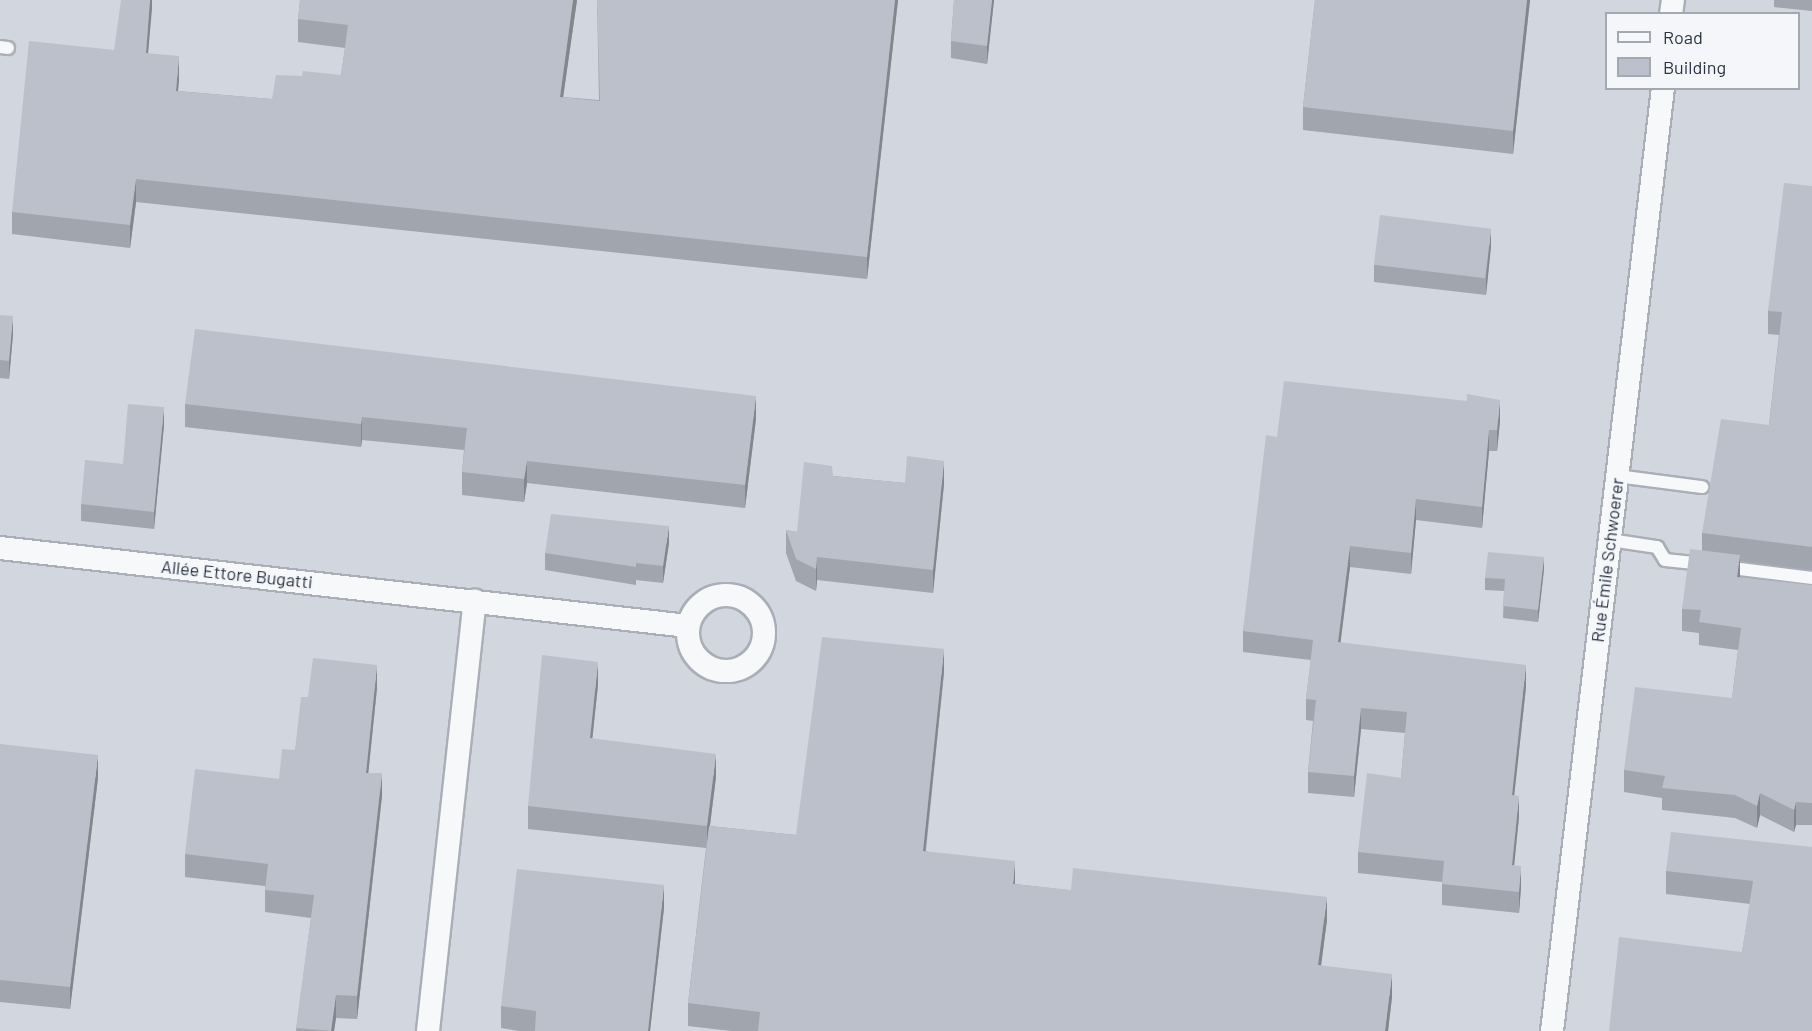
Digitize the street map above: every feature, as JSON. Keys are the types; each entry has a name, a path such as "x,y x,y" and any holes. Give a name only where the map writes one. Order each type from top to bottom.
{"street":[{"name":"Rue Émile Schwoerer","path":"1552,1031 1662,90"},
{"name":"Allée Ettore Bugatti","path":"0,548 688,626"},
{"path":"428,1031 475,601"}],"lane":[{"path":"1617,476 1702,487"},
{"path":"1610,540 1657,547 1665,560 1812,578"}],"shaded area":[{"path":"0,0 1812,0 1812,1031 0,1031"}],"building":[{"path":"121,0 150,0 146,53 179,56 176,91 272,99 276,75 302,76 303,71 341,75 348,25 298,19 300,0 573,0 560,97 600,101 597,0 895,0 867,257 136,179 130,225 12,212 29,41 114,50"},
{"path":"954,0 992,0 987,46 951,41"},
{"path":"1315,0 1527,0 1513,131 1303,107"},
{"path":"1784,183 1812,186 1812,547 1702,533 1721,419 1769,425 1782,312 1768,311"},
{"path":"1380,215 1491,229 1485,278 1374,265"},
{"path":"0,315 13,316 9,361 0,360"},
{"path":"195,329 756,396 745,485 527,461 524,479 462,472 467,428 362,417 361,424 185,404"},
{"path":"1284,381 1467,401 1467,394 1500,400 1497,430 1489,430 1482,507 1416,499 1411,553 1350,546 1338,642 1526,665 1512,795 1519,796 1512,865 1521,866 1519,892 1442,884 1444,861 1358,852 1367,773 1401,778 1407,712 1361,708 1354,776 1308,772 1316,700 1306,699 1313,640 1243,631 1266,435 1277,437"},
{"path":"128,404 164,407 154,512 81,504 85,460 123,464"},
{"path":"907,456 944,461 933,570 817,557 816,569 796,559 786,530 797,532 804,462 832,466 833,476 905,483"},
{"path":"551,514 669,526 663,566 636,563 636,567 545,553"},
{"path":"1690,549 1740,555 1737,577 1812,585 1812,803 1796,802 1794,810 1760,793 1757,806 1735,795 1662,788 1665,776 1624,770 1635,687 1732,698 1741,628 1699,622 1701,610 1682,609"},
{"path":"1488,552 1544,557 1538,610 1503,606 1505,579 1485,578"},
{"path":"822,637 944,649 923,851 1015,861 1013,884 1071,890 1073,868 1327,897 1318,965 1392,974 1385,1031 758,1031 760,1012 688,1003 709,826 796,835"},
{"path":"542,655 598,662 590,738 716,754 707,826 528,806"},
{"path":"313,658 377,665 366,773 382,773 357,996 336,995 331,1031 296,1028 314,895 265,890 268,864 185,854 195,769 279,779 282,749 295,750 301,697 308,697"},
{"path":"0,744 98,755 70,987 0,980"},
{"path":"1671,832 1812,847 1812,1031 1609,1031 1619,937 1742,952 1753,881 1666,871"},
{"path":"517,869 664,885 648,1031 535,1031 536,1011 501,1006"}]}
